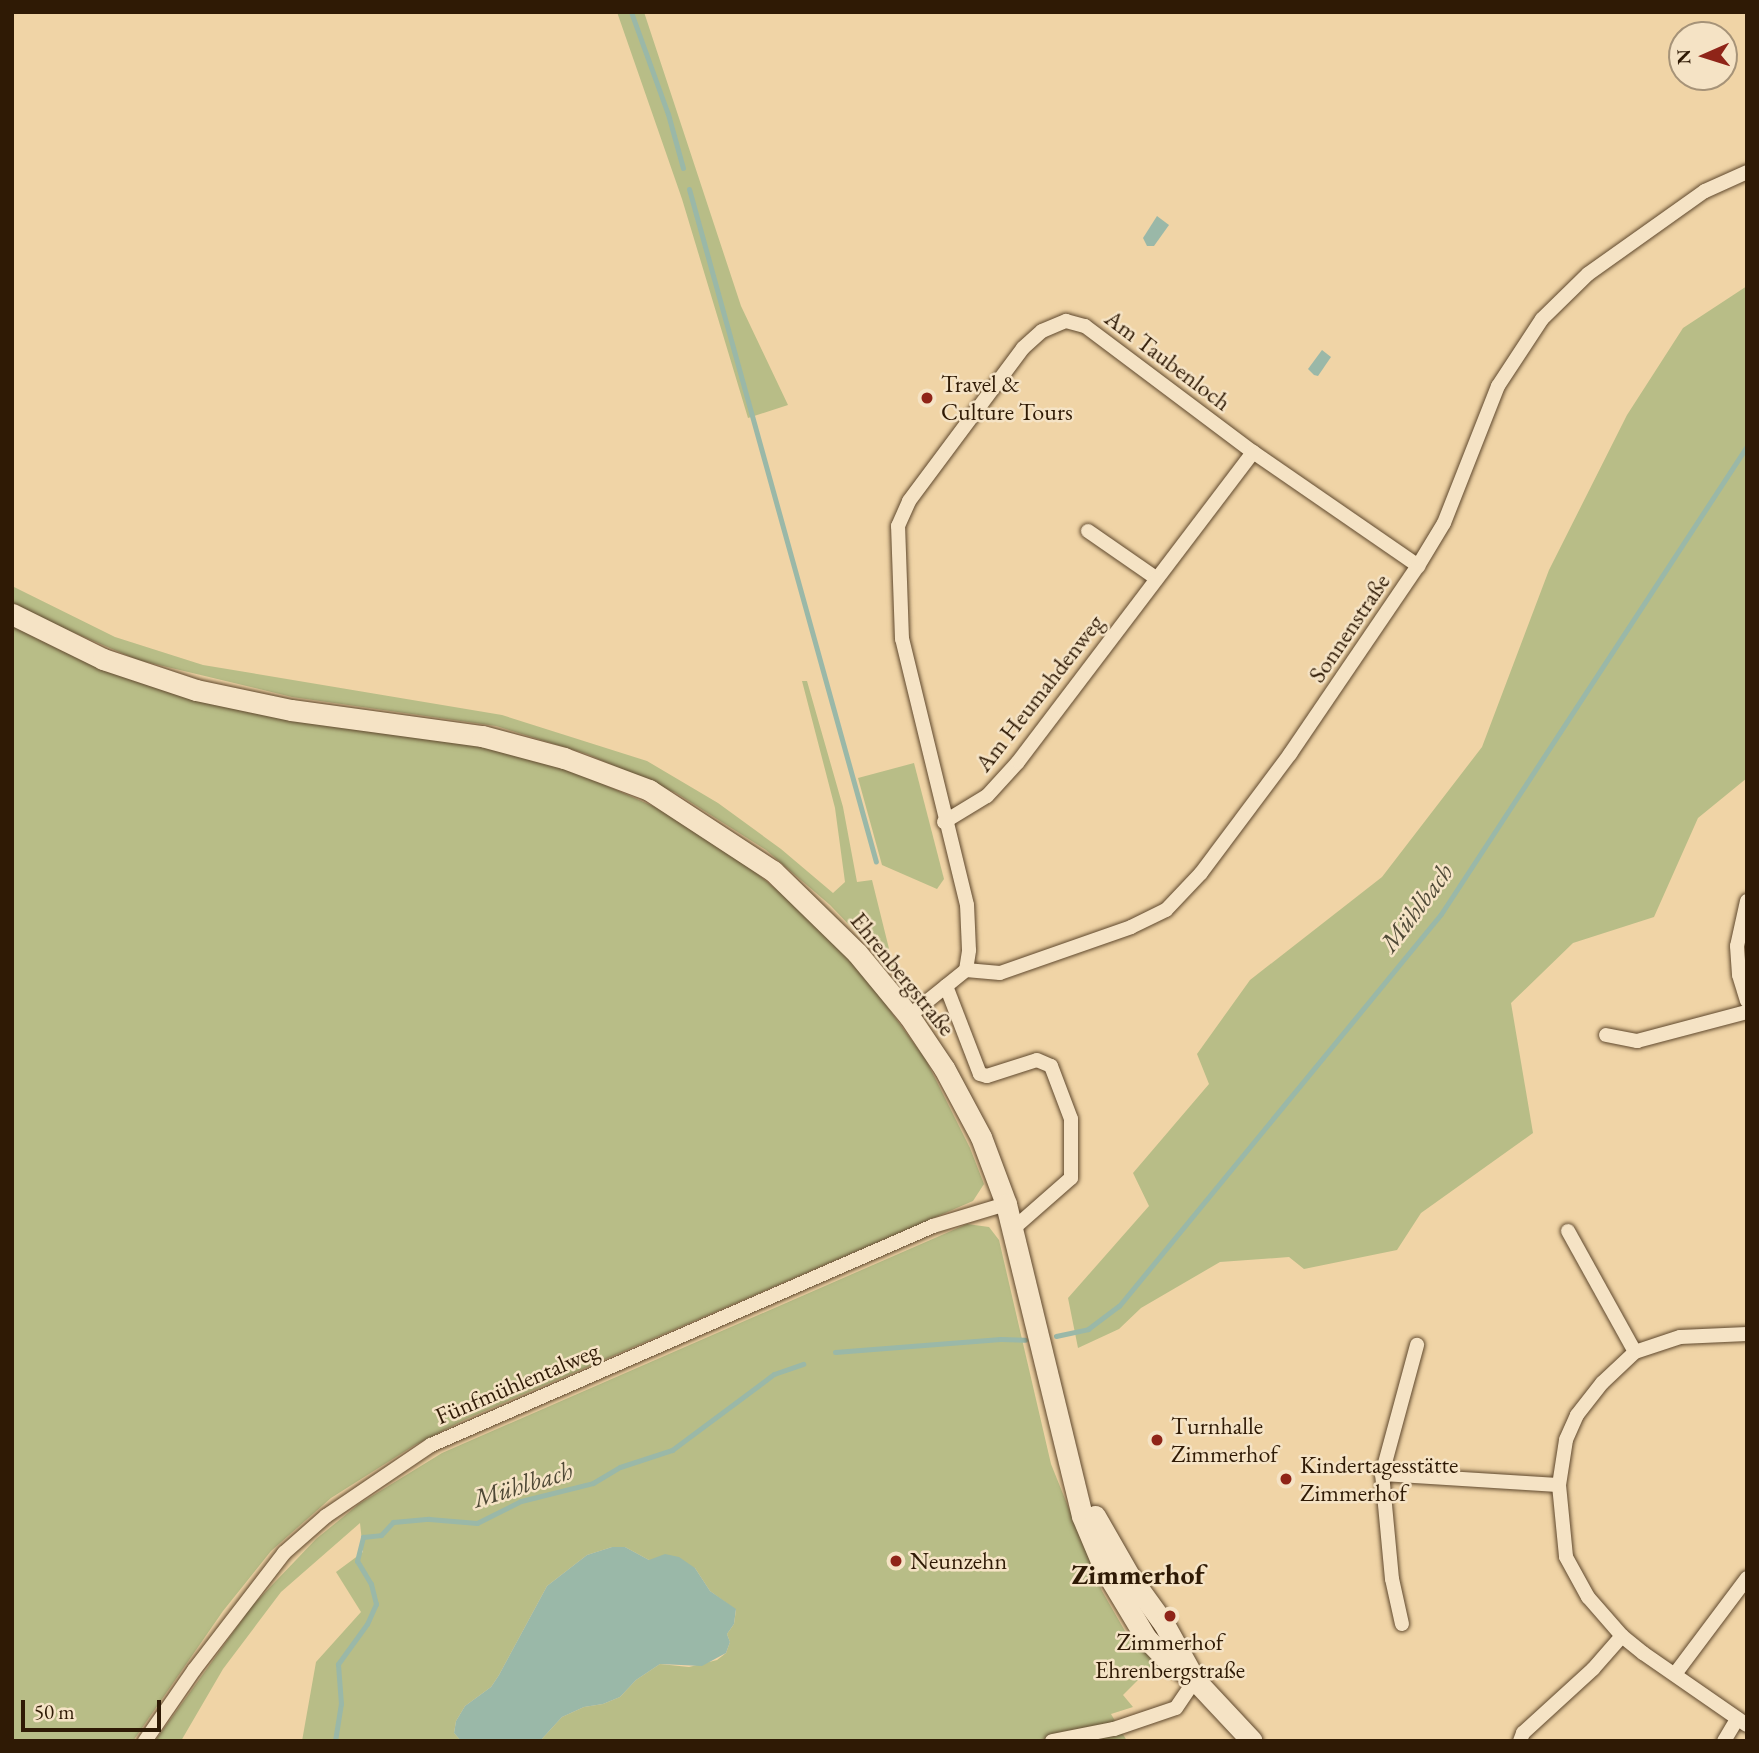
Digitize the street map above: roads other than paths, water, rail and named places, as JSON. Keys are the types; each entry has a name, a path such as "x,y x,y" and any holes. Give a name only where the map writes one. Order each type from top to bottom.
{"street":[{"name":"Sonnenstraße","path":"966,970 1000,973 1131,927 1166,910 1201,873 1290,754 1418,566 1444,523 1498,386 1542,319 1588,274 1704,191 1747,172"},
{"name":"Am Taubenloch","path":"966,970 969,950 967,905 944,822 902,639 898,526 909,501 1023,348 1042,331 1066,321 1085,326 1253,452 1418,566"},
{"name":"Am Heumahdenweg","path":"944,822 987,796 1018,762 1253,452"},
{"path":"1088,531 1156,578"},
{"name":"Ehrenbergstraße","path":"12,614 103,659 196,690 291,710 482,736 565,758 649,790 773,872 857,953 909,1016 944,1068 981,1137 1006,1204 1083,1516 1104,1568 1139,1626 1166,1658 1195,1680 1252,1741"},
{"path":"1747,901 1737,946 1739,975 1747,1001"},
{"path":"909,1016 966,970"},
{"name":"Ehrenbergstraße","path":"946,986 980,1074 987,1076 1037,1060 1051,1066 1071,1119 1071,1178 1013,1229"},
{"path":"1606,1035 1637,1041 1747,1012"},
{"name":"Fünfmühlentalweg","path":"145,1741 201,1661 284,1553 326,1516 431,1445 933,1226 1006,1204"},
{"path":"1568,1231 1635,1352"},
{"path":"1724,1741 1742,1722 1622,1636 1588,1597 1566,1557 1559,1485 1566,1440 1577,1415 1602,1383 1635,1352 1680,1337 1744,1331"},
{"path":"1402,1624 1392,1579 1382,1474 1417,1345"},
{"path":"1382,1474 1559,1485"},
{"path":"1675,1674 1747,1578"},
{"path":"1520,1741 1523,1733 1593,1670 1622,1636"},
{"path":"1052,1741 1114,1729 1176,1708 1195,1680"}],"waterway":[{"path":"631,12 668,114 683,168"},
{"path":"689,189 876,862"},
{"name":"Mühlbach","path":"1056,1336 1088,1329 1119,1306 1441,914 1747,446"},
{"name":"Mühlbach","path":"835,1352 1000,1339 1025,1340"},
{"name":"Mühlbach","path":"335,1741 341,1704 338,1664 367,1624 376,1604 371,1584 357,1561 363,1537 381,1535 393,1522 429,1519 477,1523 521,1501 593,1483 620,1467 672,1450 774,1374 803,1364"}],"place":[{"name":"Travel & Culture Tours","path":"927,398"},
{"name":"Turnhalle Zimmerhof","path":"1157,1440"},
{"name":"Kindertagesstätte Zimmerhof","path":"1286,1479"},
{"name":"Neunzehn","path":"896,1561"},
{"name":"Zimmerhof Ehrenbergstraße","path":"1170,1616"}],"district":[{"name":"Zimmerhof","path":"1138,1574"}]}
